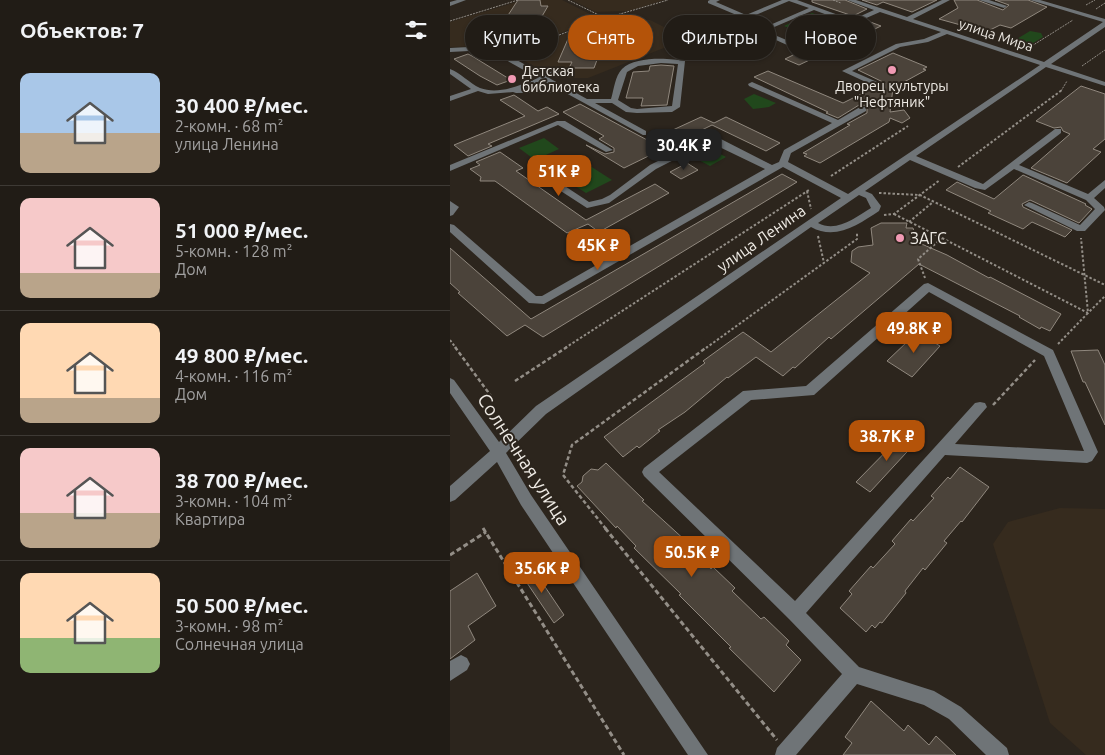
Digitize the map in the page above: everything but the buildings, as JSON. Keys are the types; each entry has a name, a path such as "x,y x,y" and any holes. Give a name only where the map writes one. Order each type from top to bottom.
{"street":[{"path":"450,4 463,0"},
{"path":"717,0 710,2 746,17 787,0"},
{"path":"791,0 834,15"},
{"name":"улица Мира","path":"850,0 1105,84"},
{"path":"908,19 946,0"},
{"path":"982,0 1004,6"},
{"path":"1032,0 1105,22"},
{"path":"799,15 815,8"},
{"path":"868,15 879,10"},
{"path":"786,21 760,32 786,42"},
{"name":"улица Ленина","path":"450,495 541,410 1105,22"},
{"path":"881,87 846,71 898,45 926,41 946,32"},
{"path":"450,50 465,49"},
{"path":"511,60 643,133"},
{"path":"586,101 614,101 632,111 668,111 675,108 682,63 676,61 647,62 630,67 623,72 614,101"},
{"path":"450,71 484,92 566,90"},
{"path":"509,91 560,71"},
{"path":"752,84 838,123"},
{"path":"450,99 478,89"},
{"path":"450,227 533,300 544,300 783,163 788,152 863,108"},
{"path":"450,168 556,123 562,123 609,150"},
{"path":"910,157 986,187 1058,131"},
{"path":"536,171 587,205 595,205 626,189 651,168 708,139 714,139 772,169"},
{"path":"783,163 820,183 853,195 869,196 876,206 876,209 850,227 820,228 811,223"},
{"path":"1014,166 1089,198 1101,209 1081,229 1029,205"},
{"path":"1089,198 1105,183"},
{"path":"450,204 454,207 450,212"},
{"path":"942,449 1087,457 1092,452 1047,352 928,287 809,391 748,395 649,472 795,613 854,674 928,697 955,713 1000,755"},
{"name":"Солнечная улица","path":"450,383 498,451 526,500 699,755"},
{"path":"795,613 980,407"},
{"path":"785,753 854,674"}],"path":[{"path":"450,21 518,0"},
{"path":"568,0 600,15"},
{"path":"617,15 668,0"},
{"path":"1017,55 1105,3"},
{"path":"876,216 894,214 1061,91 1067,80 1077,69 1105,50"},
{"path":"515,381 908,126"},
{"path":"853,195 920,195 1105,285"},
{"path":"909,222 934,201"},
{"path":"894,214 1088,313"},
{"path":"785,753 562,475 572,445 857,239 857,228"},
{"path":"1081,229 1088,313"},
{"path":"928,287 918,259 942,238"},
{"path":"980,407 990,408 1105,296"},
{"path":"450,340 491,396"},
{"path":"450,555 484,530 624,755"}],"shaded area":[{"path":"523,0 562,0 592,15 568,15 568,30 558,34 558,15 473,15"},
{"path":"572,0 664,0 629,11 596,12"},
{"path":"465,17 465,47 450,47 450,22"},
{"path":"653,22 663,26 663,48 653,52"},
{"path":"568,33 568,60 633,60 588,78 555,78 523,60 558,60 558,37"},
{"path":"1060,508 1105,509 1105,755 1086,755 1050,723 993,544 1008,522"}],"green space":[{"path":"1030,31 1041,33 1043,37 1028,46 1013,44 1012,42"},
{"path":"754,94 776,103 769,107 753,109 744,99"},
{"path":"544,138 559,149 535,160 519,148"},
{"path":"709,148 726,157 710,166 693,157"},
{"path":"587,164 612,180 586,193 561,177"}],"place":[{"name":"Дворец культуры \"Нефтяник\"","path":"892,70"},
{"name":"Детская библиотека","path":"512,79"},
{"name":"ЗАГС","path":"900,238"}]}
